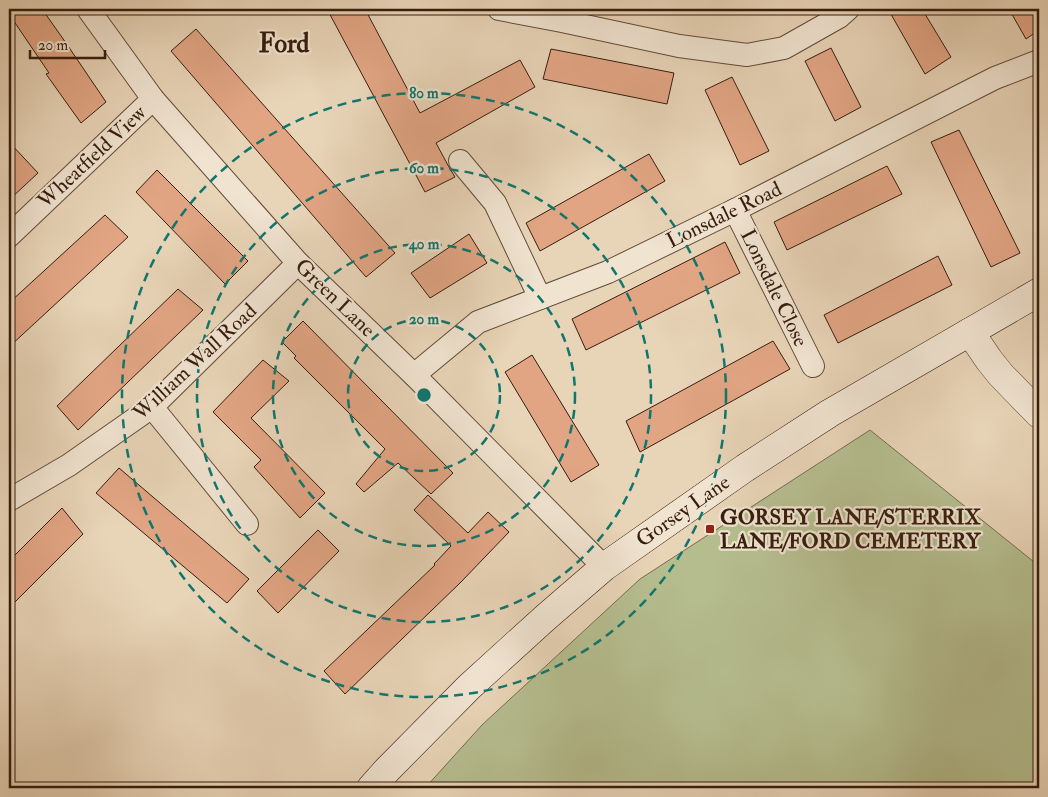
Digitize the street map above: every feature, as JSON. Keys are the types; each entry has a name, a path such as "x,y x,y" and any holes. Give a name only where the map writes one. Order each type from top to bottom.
{"main road":[{"name":"Gorsey Lane","path":"371,788 469,687 604,567 760,458 837,409 1039,292"},
{"path":"970,332 1001,375 1039,414"}],"street":[{"name":"Green Lane","path":"88,9 153,99 298,263 414,375 604,567"},
{"path":"499,9 679,46 747,55 784,48 839,17 848,9"},
{"name":"Lonsdale Road","path":"414,375 478,322 608,272 995,78 1039,61"},
{"name":"Wheatfield View","path":"9,236 153,99"},
{"path":"460,161 495,203 540,298"},
{"name":"Lonsdale Close","path":"735,210 813,366"},
{"name":"William Wall Road","path":"9,500 69,465 152,407 298,263"},
{"path":"152,407 247,524"}],"green space":[{"path":"870,430 1039,566 1039,788 425,788 482,725 640,579"}],"building":[{"path":"9,9 42,9 106,102 81,123 46,74 49,73 9,14"},
{"path":"327,9 365,9 420,113 520,60 535,87 436,143 455,177 425,192"},
{"path":"888,9 922,9 951,57 925,74"},
{"path":"1009,9 1039,9 1039,30 1026,39"},
{"path":"196,29 395,253 366,277 171,51"},
{"path":"831,48 861,107 835,121 805,61"},
{"path":"551,49 674,73 667,104 543,79"},
{"path":"732,77 769,151 740,165 705,90"},
{"path":"959,130 1020,253 991,267 931,142"},
{"path":"9,142 38,173 9,200"},
{"path":"649,154 665,181 540,251 526,223"},
{"path":"887,166 902,194 787,250 774,222"},
{"path":"157,170 248,261 225,284 136,192"},
{"path":"105,215 128,237 9,347 9,303"},
{"path":"469,234 487,263 430,298 411,273"},
{"path":"725,242 740,273 586,350 572,319"},
{"path":"938,256 952,285 838,343 824,315"},
{"path":"178,289 203,310 78,430 57,406"},
{"path":"303,321 453,473 431,494 398,463 364,492 356,484 385,449 294,358 296,356 282,342"},
{"path":"773,341 790,369 640,452 626,421"},
{"path":"532,355 599,465 571,482 505,372"},
{"path":"263,360 289,381 251,418 325,493 300,518 254,467 261,460 213,412"},
{"path":"119,468 249,579 227,603 96,493"},
{"path":"428,495 468,533 488,512 509,532 460,583 345,694 324,671 435,565 451,546 414,510"},
{"path":"62,508 83,534 9,608 9,561"},
{"path":"318,530 339,551 278,613 257,591"}],"place":[{"name":"GORSEY LANE/STERRIX LANE/FORD CEMETERY","path":"710,529"}],"district":[{"name":"Ford","path":"284,44"}]}
